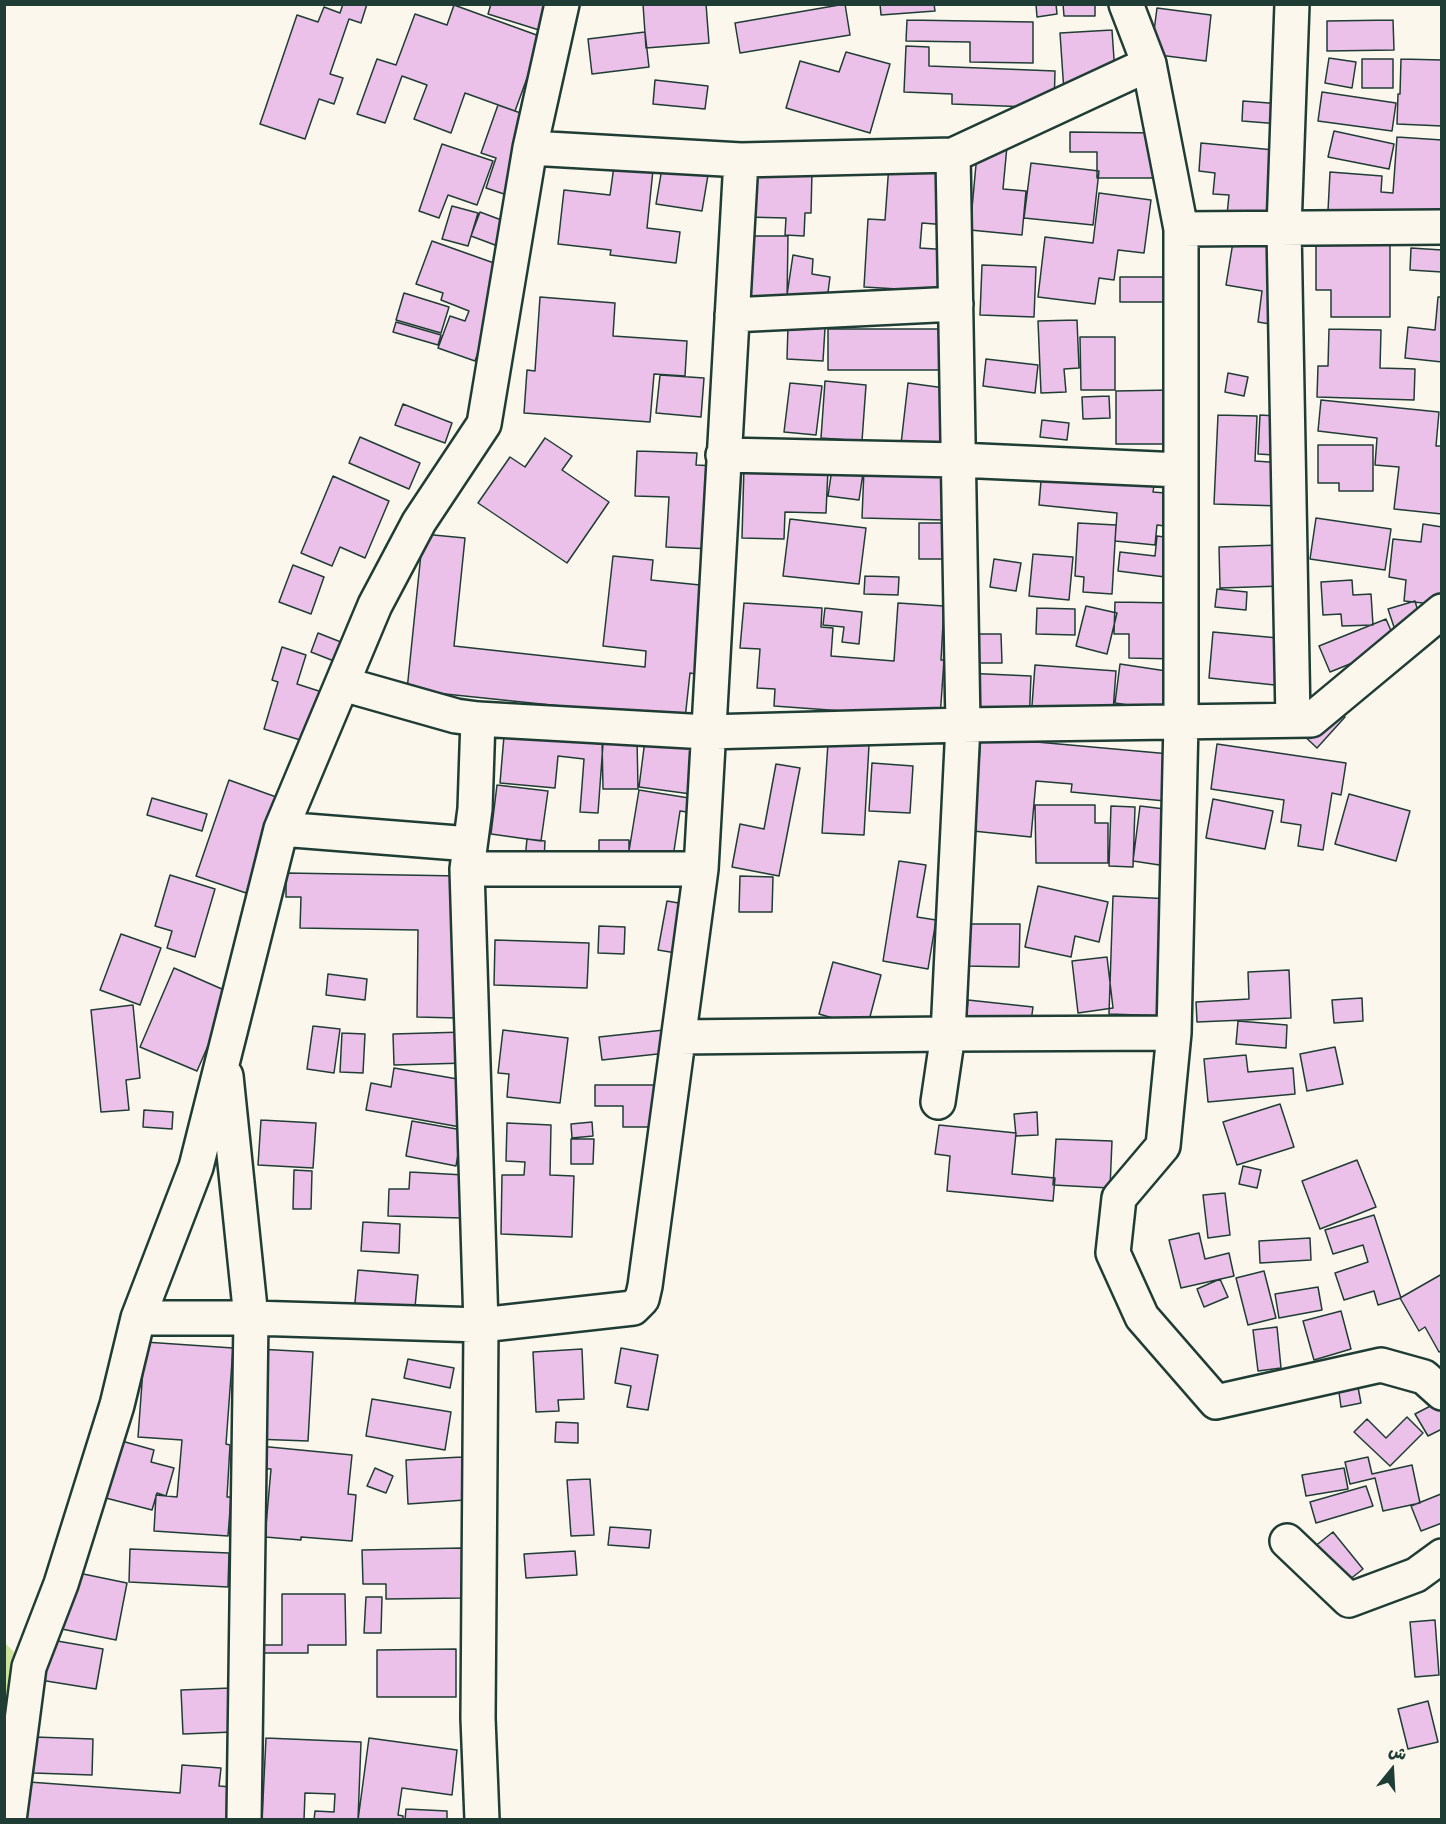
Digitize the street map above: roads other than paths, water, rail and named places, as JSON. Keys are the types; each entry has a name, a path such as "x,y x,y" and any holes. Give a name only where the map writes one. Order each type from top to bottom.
{"street":[{"path":"9,1820 17,1667 61,1584 117,1405 138,1318 196,1167 281,829 375,605 418,522 484,424 530,148 562,4"},
{"path":"1126,4 1149,64 1181,229 1181,722 1174,1033 1163,1146 1119,1198 1113,1253 1142,1317 1216,1402 1381,1365 1424,1377 1442,1393"},
{"path":"1292,4 1284,228 1293,720"},
{"path":"530,148 741,160 953,155 1149,64"},
{"path":"938,1102 948,1034 963,725 953,155"},
{"path":"138,1318 251,1318 481,1325 633,1308 642,1299 680,1037 700,868 741,160"},
{"path":"1181,229 1442,227"},
{"path":"732,315 956,304"},
{"path":"723,455 958,460 1180,470"},
{"path":"343,684 456,716 478,719 707,732 963,725 1311,720 1442,611"},
{"path":"478,719 475,809 469,856 481,1325 478,1718 482,1820"},
{"path":"281,829 469,856 700,868"},
{"path":"680,1037 1174,1033"},
{"path":"224,1050 251,1318 244,1820"},
{"path":"1287,1541 1349,1600 1416,1575 1442,1556"}]}
